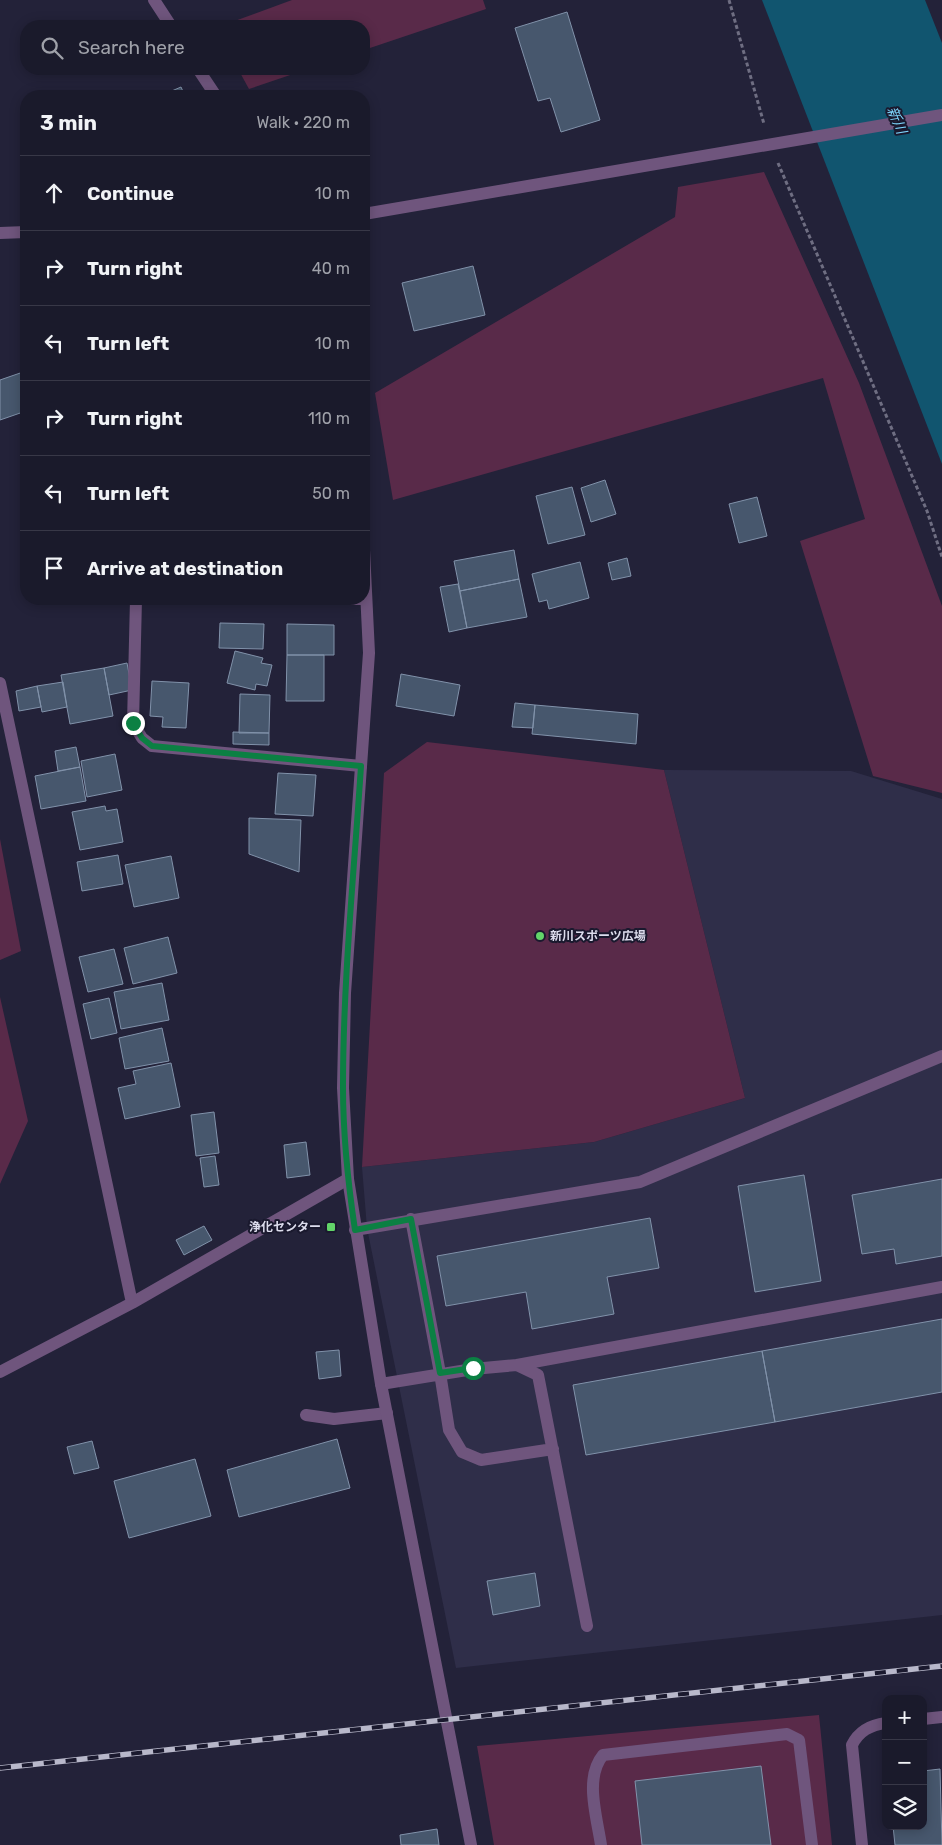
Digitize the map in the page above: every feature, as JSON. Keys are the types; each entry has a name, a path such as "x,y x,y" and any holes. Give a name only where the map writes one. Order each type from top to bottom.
{"street":[{"path":"154,0 167,20"},
{"path":"202,75 212,90"},
{"path":"370,213 942,115"},
{"path":"0,233 20,232"},
{"path":"136,605 133,723 142,738 152,746 361,766"},
{"path":"366,605 369,653 345,993 343,1088 348,1179 381,1384 471,1845"},
{"path":"0,683 132,1303"},
{"path":"355,1230 411,1219 640,1182 942,1056"},
{"path":"0,1372 132,1303 348,1179"},
{"path":"411,1219 449,1430 462,1452 481,1460 553,1449"},
{"path":"381,1384 440,1373 517,1365 942,1288"},
{"path":"517,1365 538,1375 587,1626"},
{"path":"306,1415 334,1419 387,1413"},
{"path":"927,1719 942,1717"},
{"path":"862,1845 852,1745 858,1734 875,1724 882,1723"},
{"path":"601,1845 592,1779 597,1762 603,1755 787,1734 799,1740 812,1845"}],"path":[{"path":"729,0 770,144 927,511 942,557"}],"shaded area":[{"path":"292,0 483,0 486,9 370,48 370,20 237,20"},
{"path":"241,75 290,75 249,89"},
{"path":"764,172 859,383 942,606 942,793 873,776 800,541 865,519 823,378 393,500 375,393 675,217 678,187"},
{"name":"新川スポーツ広場","path":"427,742 664,770 745,1098 594,1142 362,1167 384,773"},
{"path":"664,770 851,771 942,799 942,1615 456,1668 367,1228 362,1167 594,1142 745,1098"},
{"path":"0,839 21,951 0,960"},
{"path":"0,997 28,1121 0,1184"},
{"path":"819,1715 832,1845 494,1845 477,1746"}],"water":[{"name":"新川","path":"762,0 925,0 942,43 942,464"}],"building":[{"path":"567,12 600,120 561,132 550,98 538,101 515,28"},
{"path":"473,266 485,315 414,331 402,283"},
{"path":"20,373 20,413 0,420 0,380"},
{"path":"605,480 616,514 591,522 581,488"},
{"path":"572,487 585,535 548,544 536,496"},
{"path":"757,497 767,536 739,543 729,504"},
{"path":"514,550 519,579 460,591 454,561"},
{"path":"627,558 631,576 612,580 608,563"},
{"path":"580,562 589,598 549,609 547,600 539,602 532,574"},
{"path":"519,579 527,617 467,628 460,591"},
{"path":"458,584 467,628 449,632 440,587"},
{"path":"220,623 264,624 263,649 219,648"},
{"path":"287,624 334,625 334,655 287,655"},
{"path":"235,651 263,658 261,663 272,665 267,686 256,684 255,690 227,683"},
{"path":"287,655 324,655 324,701 286,701"},
{"path":"127,663 132,690 109,695 104,668"},
{"path":"104,668 113,716 70,724 61,675"},
{"path":"401,674 460,685 454,716 396,706"},
{"path":"152,681 189,683 186,728 162,727 163,717 150,716"},
{"path":"63,682 67,707 42,712 37,686"},
{"path":"37,686 41,707 19,711 16,691"},
{"path":"240,694 270,695 269,733 239,733"},
{"path":"515,703 535,705 533,728 512,727"},
{"path":"535,705 638,714 636,744 532,734"},
{"path":"233,732 269,733 269,745 233,744"},
{"path":"76,747 80,767 58,771 55,751"},
{"path":"115,754 122,790 87,797 81,761"},
{"path":"80,767 86,801 41,809 35,776"},
{"path":"278,773 316,775 313,816 275,814"},
{"path":"105,806 106,811 117,809 123,842 80,850 72,812"},
{"path":"249,818 301,820 299,872 249,854"},
{"path":"118,855 123,884 82,891 77,862"},
{"path":"171,856 179,898 134,907 125,865"},
{"path":"168,937 177,973 133,984 124,948"},
{"path":"114,949 123,984 88,992 79,957"},
{"path":"162,983 169,1020 121,1029 114,992"},
{"path":"109,998 117,1033 91,1039 83,1004"},
{"path":"162,1028 169,1061 125,1069 119,1038"},
{"path":"171,1063 180,1107 125,1119 118,1088 136,1084 133,1071"},
{"path":"214,1112 219,1153 196,1156 191,1115"},
{"path":"306,1142 310,1175 287,1178 284,1145"},
{"path":"215,1156 219,1185 204,1187 200,1158"},
{"path":"804,1175 821,1281 755,1292 738,1186"},
{"path":"942,1179 942,1256 896,1264 894,1249 862,1254 852,1195"},
{"path":"650,1218 659,1268 607,1277 614,1314 532,1329 526,1292 446,1306 437,1256"},
{"path":"204,1226 212,1240 184,1255 176,1240"},
{"path":"942,1319 942,1392 775,1422 762,1351"},
{"path":"339,1350 341,1376 319,1379 316,1352"},
{"path":"762,1351 775,1422 586,1455 573,1385"},
{"path":"337,1439 350,1488 239,1517 227,1470"},
{"path":"92,1441 99,1468 74,1474 67,1447"},
{"path":"195,1459 211,1516 129,1538 114,1481"},
{"path":"535,1573 540,1606 493,1615 487,1581"},
{"path":"761,1766 771,1845 642,1845 635,1781"},
{"path":"940,1769 942,1845 895,1845 893,1830 927,1830 927,1771"},
{"path":"437,1829 439,1845 401,1845 400,1835"}],"railway":[{"path":"0,1768 942,1666"}],"place":[{"name":"新川スポーツ広場","path":"540,936"},
{"name":"浄化センター","path":"331,1227"}],"route":[{"path":"133,723 142,738 152,746 361,766 345,993 343,1088 348,1179 355,1230 411,1219 440,1373 473,1368"}]}
